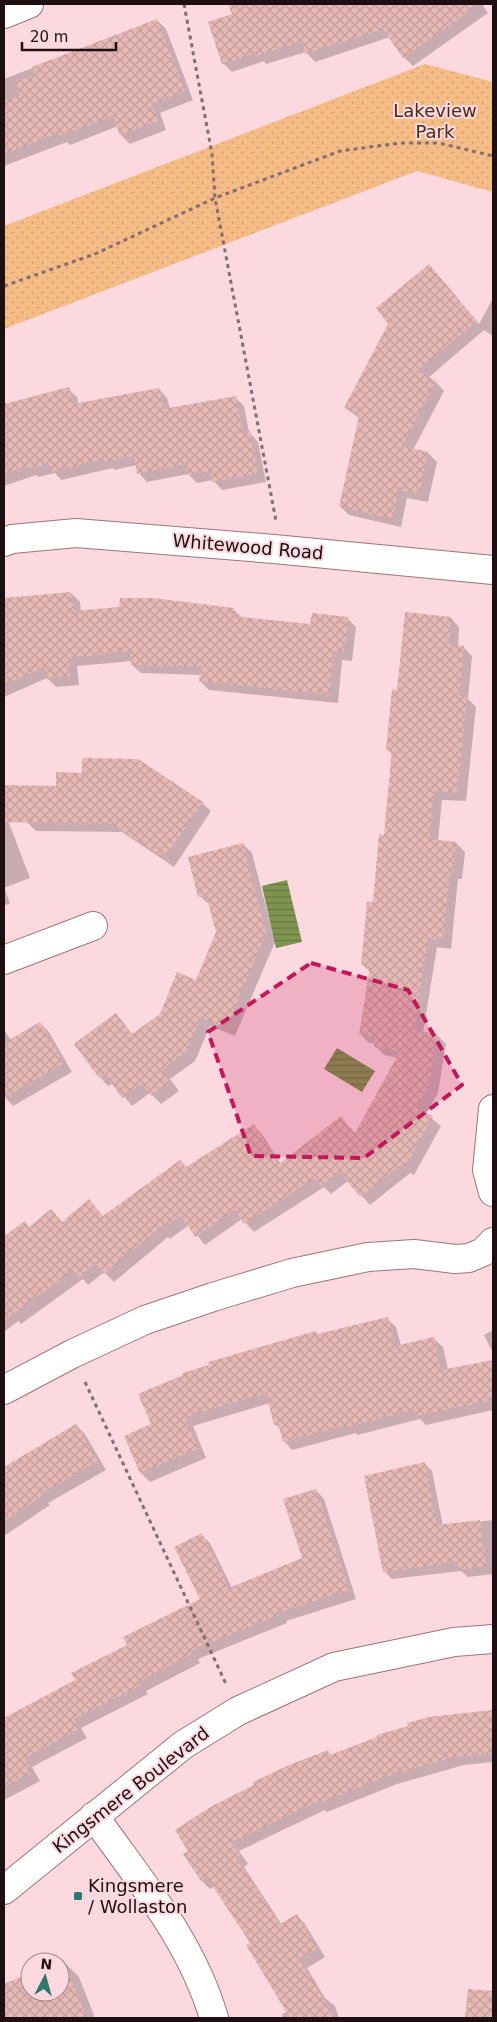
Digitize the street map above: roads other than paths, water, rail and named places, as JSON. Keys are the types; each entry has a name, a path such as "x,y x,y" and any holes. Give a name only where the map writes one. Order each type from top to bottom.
{"street":[{"name":"Whitewood Road","path":"4,542 76,533 274,549 493,570"},
{"path":"4,960 93,926"},
{"path":"493,1109 487,1170 493,1192"},
{"path":"4,1390 72,1354 145,1320 222,1294 292,1273 368,1258 414,1254 455,1259 469,1258 483,1252 493,1242"},
{"name":"Kingsmere Boulevard","path":"4,1890 183,1745 238,1711 334,1667 454,1642 493,1639"},
{"path":"94,1816 176,1932 199,1976 214,2018"}],"place":[{"name":"Kingsmere / Wollaston","path":"78,1896"}],"park label":[{"name":"Lakeview Park","path":"435,121"}]}
